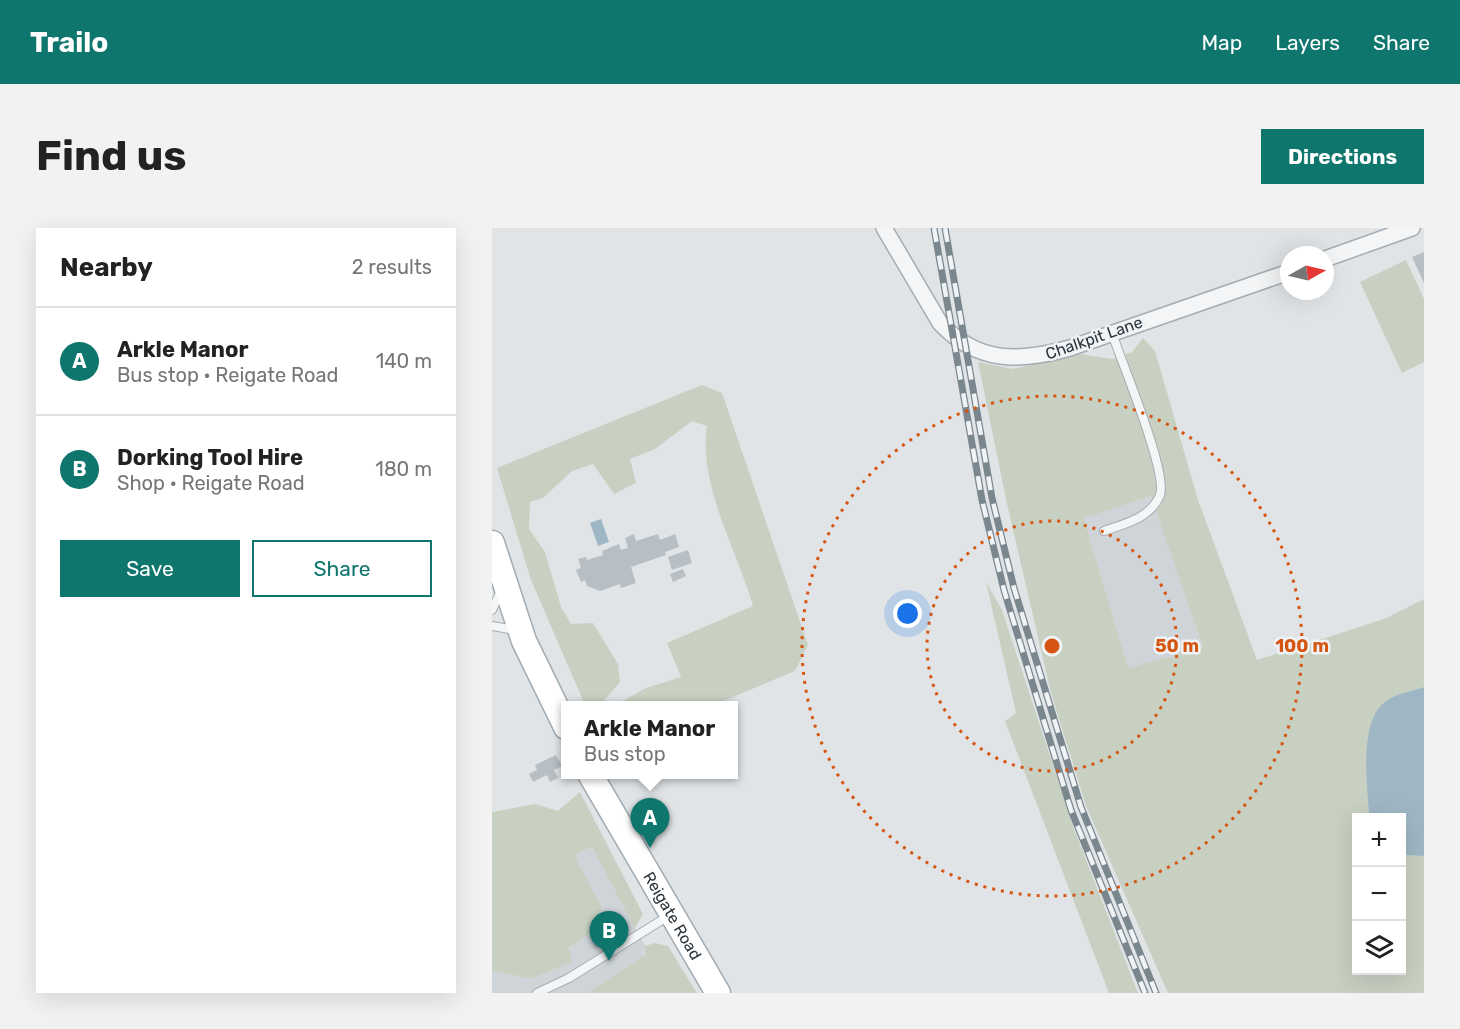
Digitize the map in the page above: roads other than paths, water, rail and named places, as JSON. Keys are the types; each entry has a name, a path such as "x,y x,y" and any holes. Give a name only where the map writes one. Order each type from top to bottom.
{"main road":[{"path":"492,543 524,640 561,717"},
{"name":"Reigate Road","path":"593,779 718,993"}],"street":[{"name":"Chalkpit Lane","path":"884,228 940,323 964,344 997,356 1036,357 1280,275"},
{"path":"1334,256 1412,228"}],"lane":[{"path":"1104,531 1135,520 1146,513 1160,494 1159,476 1149,437 1111,332"},
{"path":"492,610 501,588 500,566"},
{"path":"492,627 516,630 524,640"},
{"path":"537,993 568,978 673,914"}],"water":[{"path":"601,519 609,542 598,546 590,523"},
{"path":"1424,687 1424,856 1406,855 1406,813 1369,813 1366,754 1371,723 1385,702"}],"railway":[{"path":"934,228 982,500 1004,590 1071,810 1145,993"},
{"path":"945,228 992,498 1014,588 1081,807 1156,993"}],"place":[{"name":"Arkle Manor","path":"650,848"},
{"name":"Dorking Tool Hire","path":"609,961"}]}
